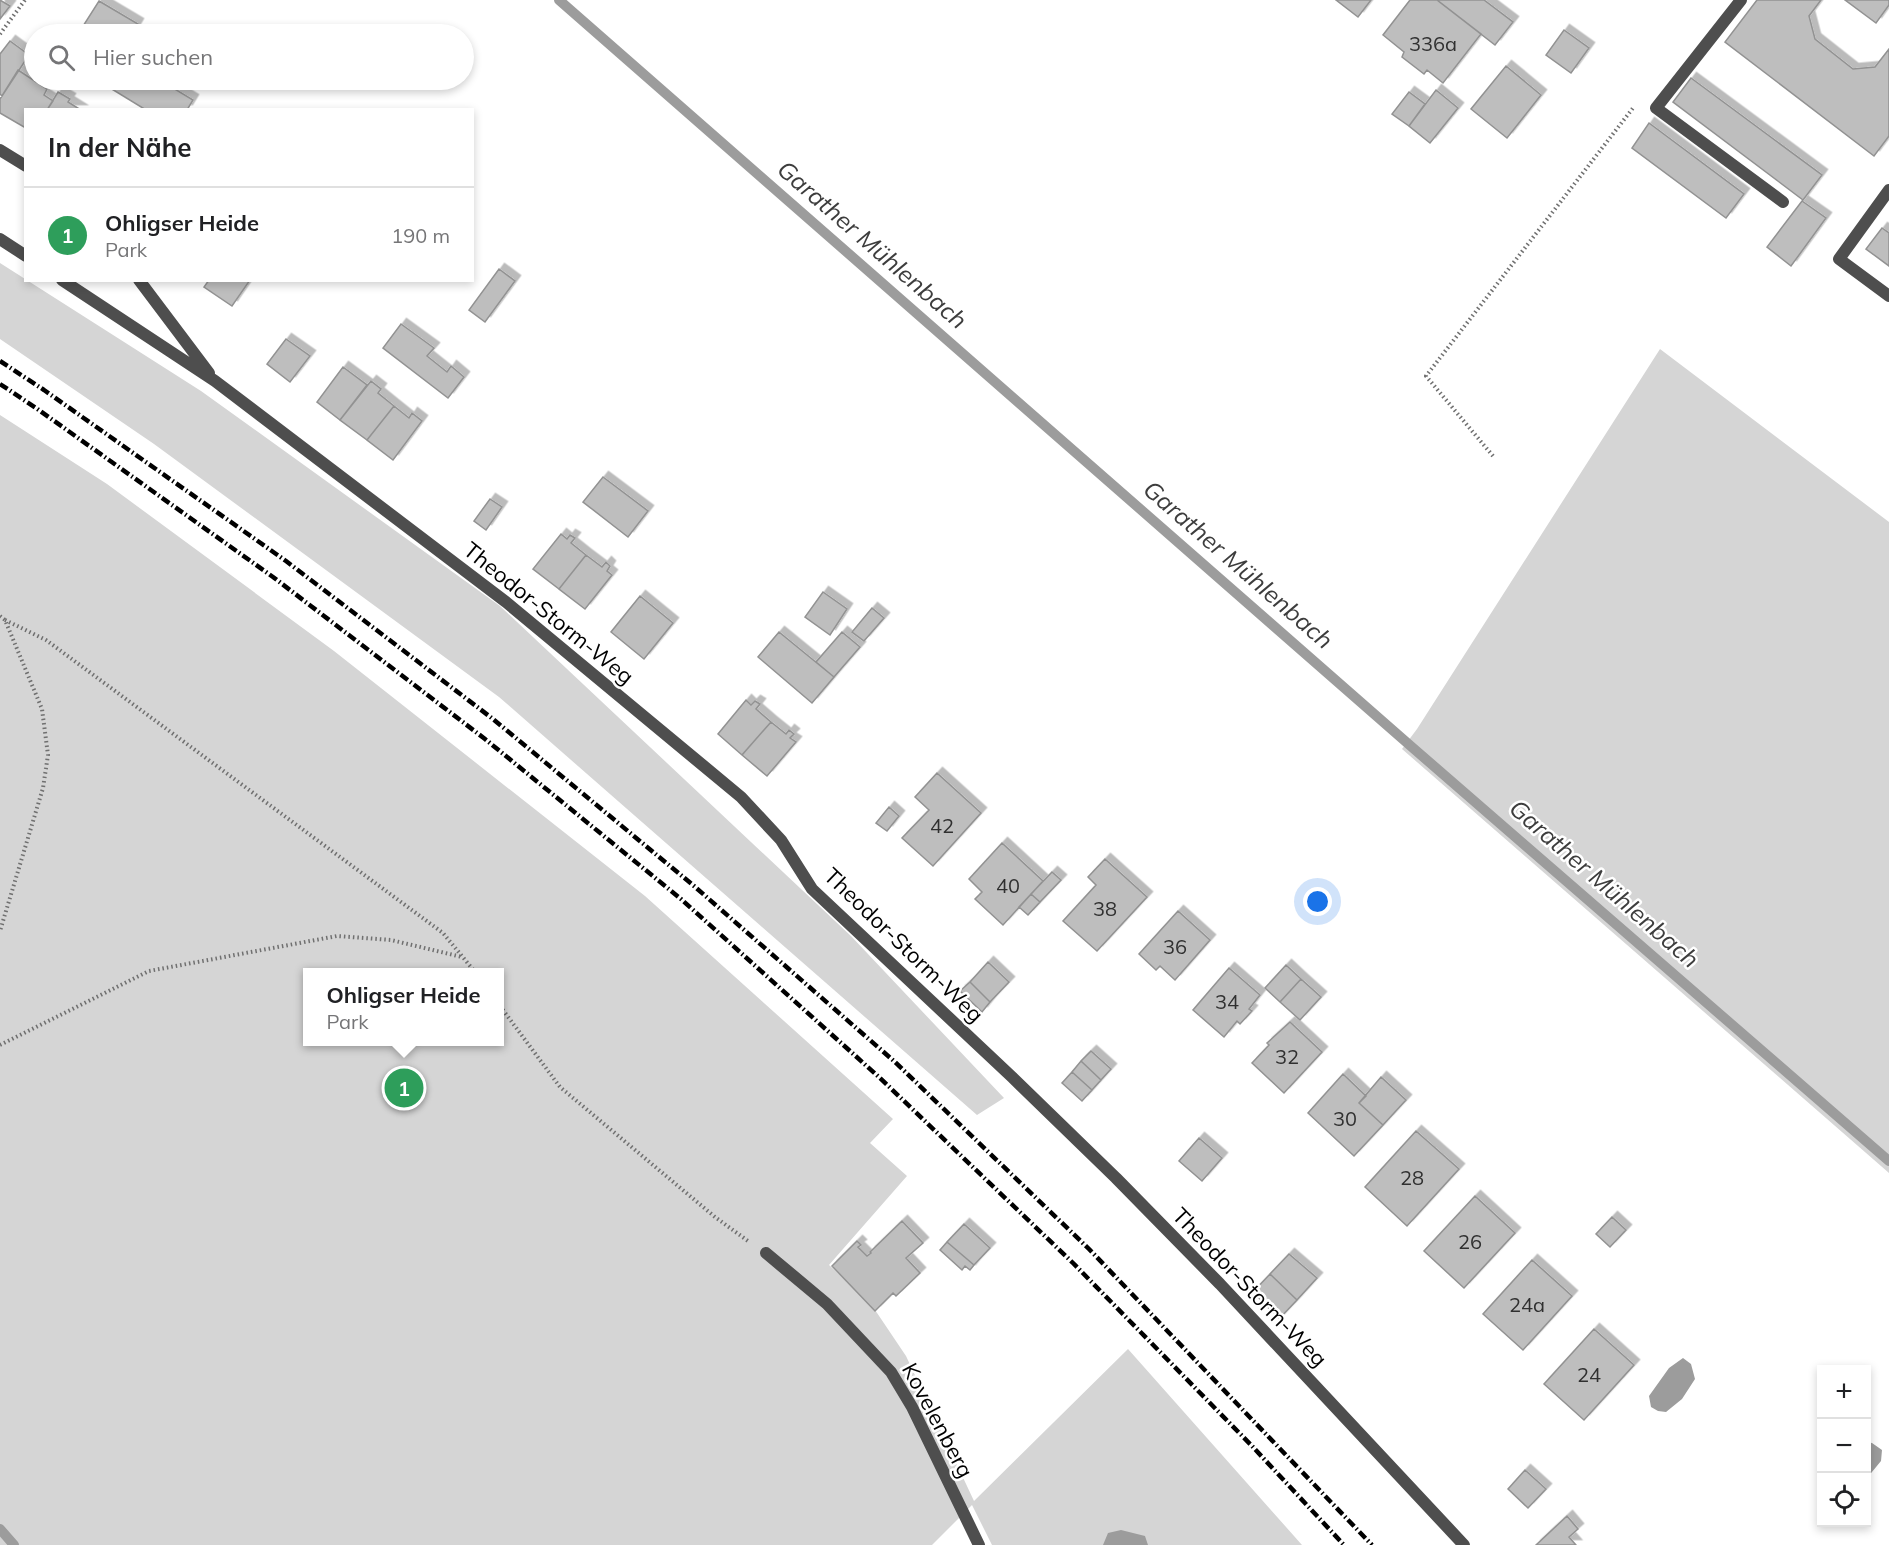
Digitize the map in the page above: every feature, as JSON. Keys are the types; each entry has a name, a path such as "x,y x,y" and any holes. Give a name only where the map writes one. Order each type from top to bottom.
{"street":[{"path":"1741,0 1656,108 1783,202"},
{"path":"0,150 24,165"},
{"path":"1889,190 1839,259 1889,296"},
{"path":"0,240 24,255"},
{"name":"Theodor-Storm-Weg","path":"65,282 215,381 506,602 741,797 781,840 812,889 1116,1178 1228,1292 1464,1545"},
{"name":"Theodor-Storm-Weg","path":"141,282 215,381"},
{"name":"Kovelenberg","path":"765,1253 827,1304 891,1372 912,1407 979,1545"}],"path":[{"path":"0,34 26,0"},
{"path":"1493,456 1426,376 1636,104"},
{"path":"0,616 46,640 443,933 472,968"},
{"path":"0,931 43,788 48,755 42,709 5,620"},
{"path":"0,1045 149,971 337,936 391,940 463,957"},
{"path":"504,1011 560,1087 715,1217 765,1253"}],"shaded area":[{"path":"0,263 24,278 24,282 30,282 201,391 500,606 851,936 1004,1098 977,1115 499,697 154,444 0,339"},
{"path":"1660,349 1889,522 1889,1173 1402,749"},
{"path":"0,415 107,484 334,651 645,896 893,1119 870,1143 907,1176 829,1265 869,1301 906,1356 974,1501 1128,1349 1302,1545 992,1545 972,1505 932,1545 0,1545"},
{"path":"1683,1358 1691,1364 1695,1379 1682,1399 1666,1412 1658,1411 1651,1407 1649,1396 1669,1368"},
{"path":"1871,1443 1882,1450 1881,1461 1871,1473"},
{"path":"1121,1530 1145,1536 1148,1545 1103,1545 1108,1533"}],"building":[{"path":"0,0 10,6 0,19"},
{"path":"1336,0 1371,0 1358,17"},
{"path":"1410,0 1437,0 1481,34 1443,83 1427,70 1424,74 1402,57 1404,52 1383,35"},
{"path":"1437,0 1484,0 1513,22 1495,45"},
{"path":"1757,0 1821,0 1809,16 1815,39 1853,69 1875,67 1889,49 1889,136 1874,156 1725,42"},
{"path":"1845,0 1889,0 1889,5 1876,23"},
{"path":"99,1 138,24 84,24"},
{"path":"1564,30 1589,48 1571,73 1546,55"},
{"path":"10,41 24,51 24,63 2,96 0,94 0,54"},
{"path":"1506,66 1541,95 1507,138 1471,109"},
{"path":"18,70 24,74 24,90 46,90 44,95 53,101 48,108 24,108 24,127 0,113 0,99"},
{"path":"1691,78 1822,175 1803,200 1673,102"},
{"path":"113,90 176,90 193,100 188,108 143,108"},
{"path":"1436,90 1458,108 1430,143 1409,126"},
{"path":"58,92 70,99 68,102 78,108 48,108"},
{"path":"1409,92 1425,104 1409,126 1392,114"},
{"path":"1649,123 1744,194 1726,218 1632,148"},
{"path":"1802,201 1826,218 1791,266 1767,247"},
{"path":"1882,228 1889,233 1889,266 1866,249"},
{"path":"499,269 515,281 485,322 469,310"},
{"path":"208,282 249,282 232,306 204,287"},
{"path":"401,324 434,348 427,356 447,372 451,366 464,377 448,398 383,348"},
{"path":"286,339 310,356 290,382 267,364"},
{"path":"343,367 367,385 340,420 317,402"},
{"path":"371,381 381,389 378,393 394,406 367,440 340,420"},
{"path":"394,406 409,418 412,413 422,421 393,460 367,440"},
{"path":"603,477 648,511 628,537 583,502"},
{"path":"490,499 502,507 486,530 474,521"},
{"path":"561,534 567,539 570,535 575,538 571,543 586,555 559,589 533,569"},
{"path":"586,555 602,567 606,562 610,566 607,571 612,575 585,609 559,589"},
{"path":"823,592 847,609 830,635 805,617"},
{"path":"640,596 673,623 644,659 611,632"},
{"path":"872,608 884,618 864,641 852,632"},
{"path":"779,632 834,677 812,703 758,657"},
{"path":"842,632 860,647 834,677 816,662"},
{"path":"746,700 751,705 755,701 760,704 756,709 771,722 742,755 718,734"},
{"path":"771,722 786,734 789,730 794,734 790,738 796,742 767,776 742,755"},
{"path":"937,773 981,813 933,866 902,838 929,810 915,797"},
{"path":"889,807 899,816 887,831 876,823"},
{"path":"1002,843 1043,881 1003,925 975,899 982,892 969,879"},
{"path":"1105,859 1147,897 1097,951 1063,921 1096,885 1088,877"},
{"path":"1052,872 1061,880 1040,902 1031,894"},
{"path":"1031,894 1040,902 1028,915 1019,907"},
{"path":"1178,911 1210,940 1175,980 1160,966 1156,970 1139,954"},
{"path":"988,962 1009,982 990,1002 970,982"},
{"path":"1286,965 1301,979 1280,1002 1265,988"},
{"path":"1229,968 1260,995 1249,1009 1252,1011 1240,1024 1237,1021 1224,1037 1193,1010"},
{"path":"1301,979 1321,997 1300,1020 1280,1002"},
{"path":"970,982 990,1002 982,1012 960,991"},
{"path":"1290,1022 1322,1052 1284,1093 1252,1063 1269,1045 1267,1043"},
{"path":"1091,1051 1111,1069 1101,1080 1081,1061"},
{"path":"1081,1061 1101,1080 1092,1090 1072,1072"},
{"path":"1072,1072 1092,1090 1082,1101 1062,1083"},
{"path":"1343,1074 1366,1096 1359,1103 1383,1125 1354,1156 1308,1113"},
{"path":"1381,1077 1406,1100 1383,1125 1359,1103"},
{"path":"1416,1131 1459,1169 1407,1226 1365,1187"},
{"path":"1199,1138 1222,1158 1202,1181 1179,1161"},
{"path":"1475,1196 1515,1233 1464,1288 1424,1251"},
{"path":"1612,1217 1626,1230 1610,1247 1596,1234"},
{"path":"902,1221 923,1243 906,1258 920,1273 896,1296 893,1293 875,1311 832,1266 857,1241 861,1245 858,1247 867,1256"},
{"path":"964,1224 990,1248 974,1265 947,1242"},
{"path":"947,1242 974,1265 970,1270 965,1266 962,1270 940,1250"},
{"path":"1289,1254 1317,1278 1297,1300 1270,1274"},
{"path":"1532,1260 1572,1296 1523,1350 1483,1314"},
{"path":"1270,1274 1297,1300 1279,1319 1253,1292"},
{"path":"1594,1329 1634,1365 1584,1420 1544,1384"},
{"path":"1525,1470 1546,1489 1528,1508 1508,1489"},
{"path":"1567,1516 1578,1529 1569,1537 1576,1545 1536,1545"}],"waterway":[{"name":"Garather Mühlenbach","path":"559,0 1413,748 1889,1161"},
{"path":"0,1529 14,1545"}],"railway":[{"path":"0,361 286,561 493,719 694,886 895,1062 1089,1249 1372,1545"},
{"path":"0,384 273,577 485,739 681,899 880,1078 1073,1263 1252,1446 1344,1545"}],"place":[{"name":"Ohligser Heide","path":"404,1088"}]}
